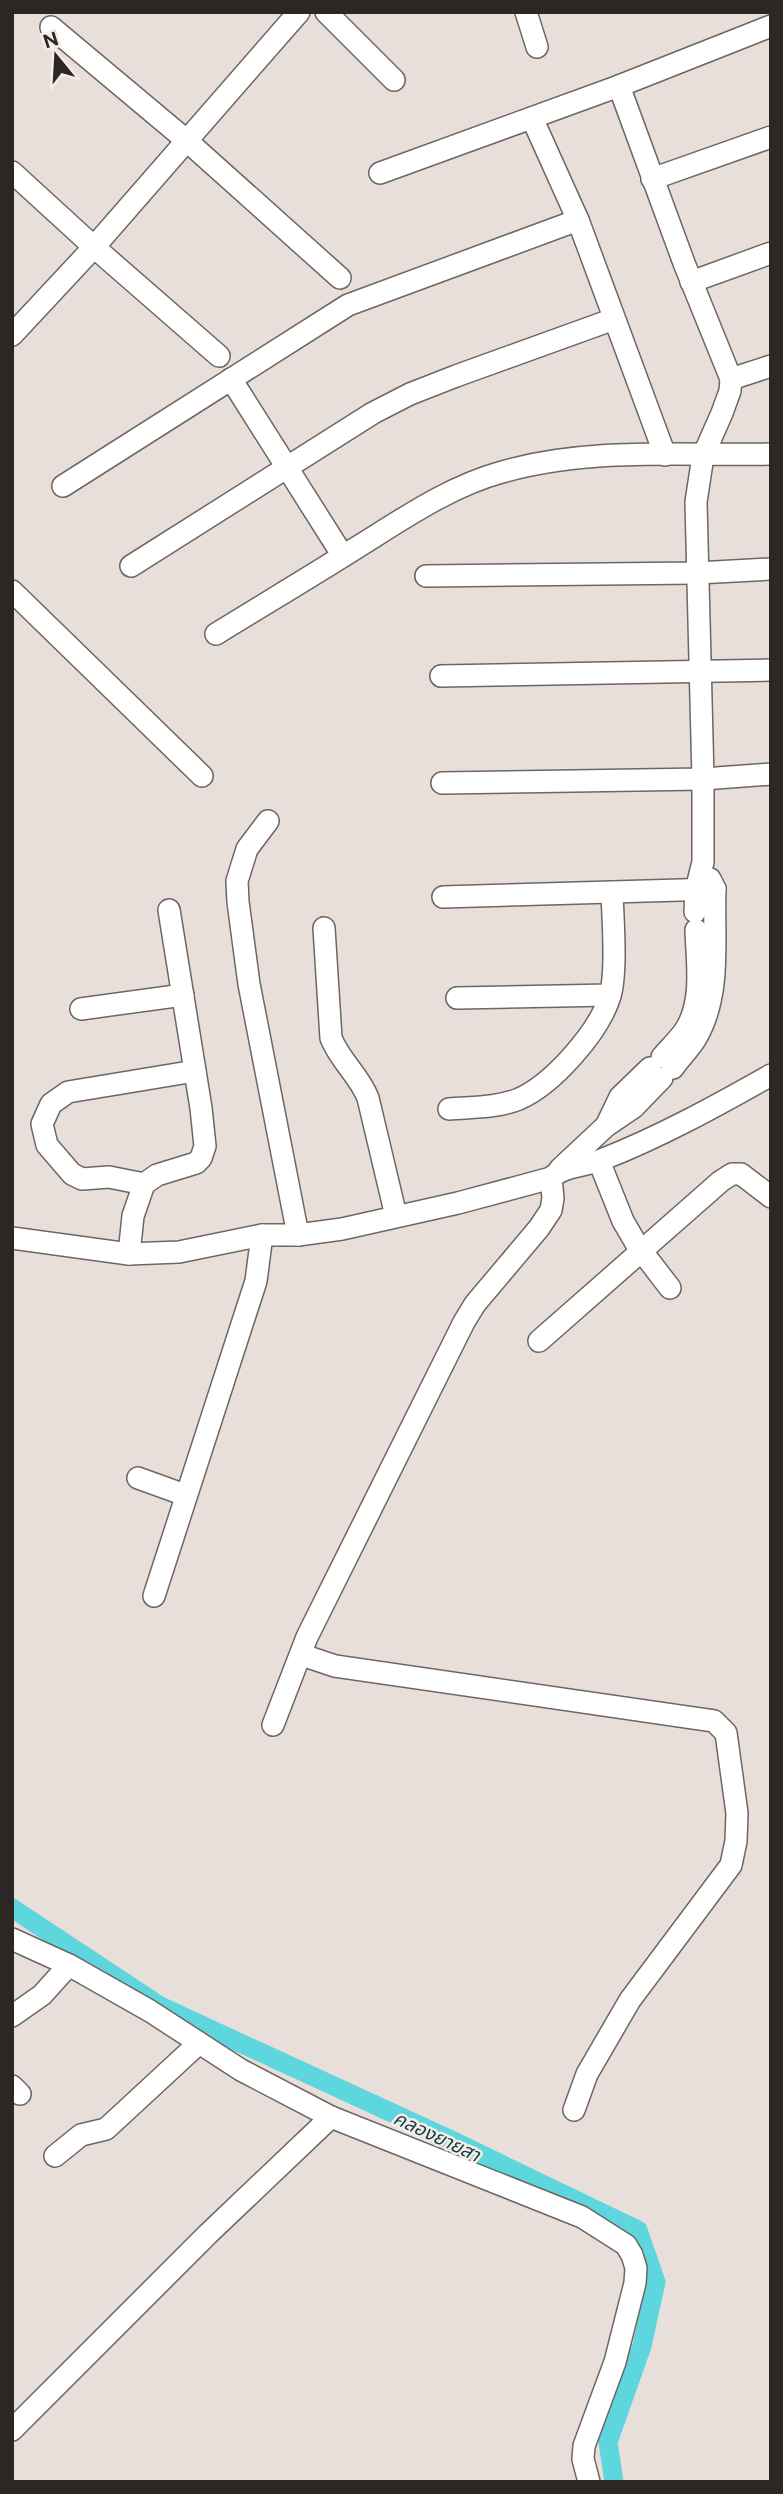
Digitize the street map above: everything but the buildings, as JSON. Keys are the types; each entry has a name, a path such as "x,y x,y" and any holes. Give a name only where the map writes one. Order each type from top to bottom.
{"street":[{"path":"12,335 94,247 299,12"},
{"path":"326,12 394,80"},
{"path":"526,12 537,47"},
{"path":"380,173 619,86 771,26"},
{"path":"51,27 186,140 340,278"},
{"path":"273,1725 307,1637 464,1322 475,1304 551,1210 554,1175 606,1126 634,1107 662,1068 703,999 714,960 703,862 704,779 696,502 703,456 730,391 731,379 691,282 619,86"},
{"path":"532,118 578,220 665,455"},
{"path":"652,179 771,137"},
{"path":"12,172 219,356"},
{"path":"63,486 348,305 578,220"},
{"path":"691,282 771,253"},
{"path":"131,566 373,413 410,394 614,318"},
{"path":"731,379 771,366"},
{"path":"231,380 343,556"},
{"path":"216,634 432,501 501,472 586,457 642,453 703,456 771,454"},
{"path":"426,576 697,573 771,569"},
{"path":"12,592 202,776"},
{"path":"441,676 771,670"},
{"path":"442,783 704,779 771,774"},
{"path":"268,821 247,849 237,881 238,902 249,984 298,1235"},
{"path":"443,897 612,894 705,889"},
{"path":"703,999 698,984 696,921 705,889"},
{"path":"449,1110 501,1105 520,1099 563,1065 594,1030 611,995 614,934 612,894"},
{"path":"128,1254 133,1216 145,1184 157,1175 196,1163 205,1146 169,910"},
{"path":"324,928 331,1038 336,1052 362,1084 368,1098 396,1216"},
{"path":"81,1009 183,995"},
{"path":"457,998 611,995"},
{"path":"145,1184 109,1177 82,1179 72,1174 47,1145 43,1124 51,1104 68,1092 195,1071"},
{"path":"12,1238 128,1254 179,1252 262,1235 298,1235 342,1229 599,1161 696,1117 771,1075"},
{"path":"599,1161 623,1221 670,1288"},
{"path":"539,1340 732,1174 748,1177 771,1197"},
{"path":"154,1595 256,1281 262,1235"},
{"path":"138,1478 185,1495"},
{"path":"302,1655 335,1666 714,1721 726,1733 737,1813 736,1841 731,1866 630,2000 587,2074 575,2110"},
{"path":"12,1939 69,1965 241,2070 331,2117 582,2217 626,2245 636,2268 635,2283 615,2362 584,2446 583,2459 589,2482"},
{"path":"12,2016 42,1995 69,1965"},
{"path":"55,2156 81,2135 106,2129 199,2043"},
{"path":"12,2430 208,2234 331,2117"}],"waterway":[{"name":"คลองยายสา","path":"12,1908 160,2006 451,2140 638,2230 656,2282 642,2346 608,2442 614,2482"}]}
